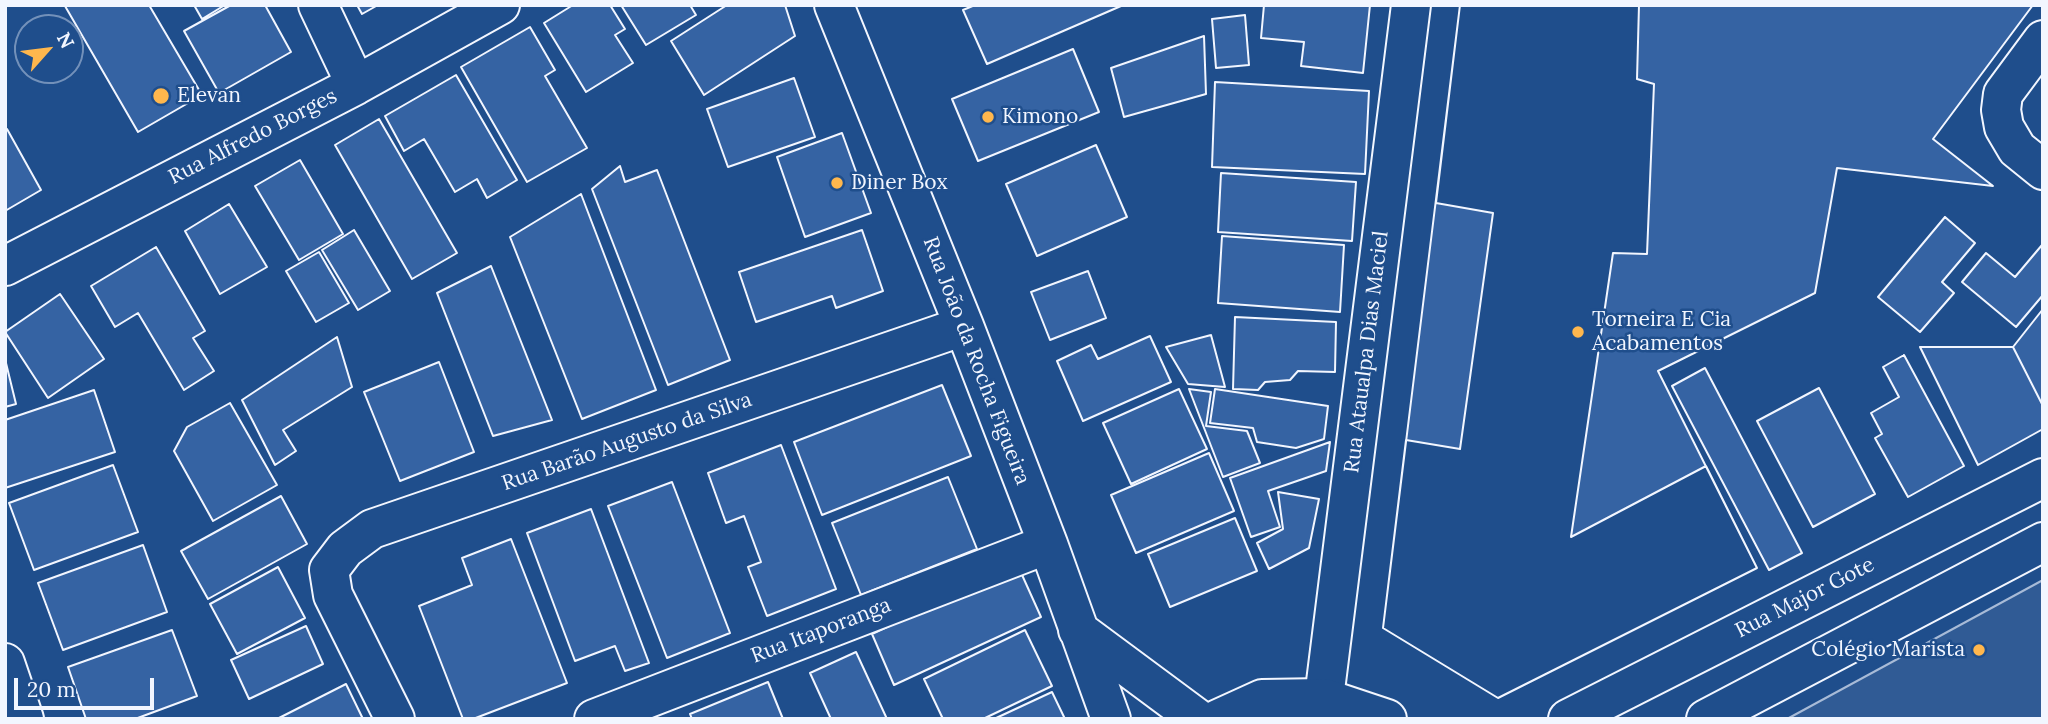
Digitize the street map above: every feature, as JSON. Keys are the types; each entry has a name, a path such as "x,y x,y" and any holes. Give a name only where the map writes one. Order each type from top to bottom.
{"street":[{"path":"318,5 356,85"},
{"name":"Rua Alfredo Borges","path":"5,266 356,85 500,5"},
{"name":"Rua João da Rocha Figueira","path":"834,5 964,326 1048,544 1111,719"},
{"name":"Rua Ataualpa Dias Maciel","path":"1324,698 1411,5"},
{"path":"2043,40 2003,94 2001,110 2004,127 2017,149 2043,170"},
{"name":"Rua Barão Augusto da Silva","path":"395,719 333,596 329,570 345,549 372,529 964,326"},
{"name":"Rua Major Gote","path":"1568,719 2043,478"},
{"path":"1706,719 2043,542"},
{"name":"Rua Itaporanga","path":"594,719 1048,544"},
{"path":"1078,629 1198,719"},
{"path":"5,663 24,719"},
{"path":"1218,719 1262,699 1324,698 1387,719"}],"shaded area":[{"name":"Colégio Marista","path":"2043,580 2043,719 1787,719"}],"building":[{"path":"149,5 202,95 138,132 84,39 84,14 70,14 65,6"},
{"path":"194,5 225,5 202,19"},
{"path":"231,5 265,5 291,52 219,93 184,31"},
{"path":"357,5 378,5 362,14"},
{"path":"573,5 610,5 625,29 615,35 633,63 586,92 544,23"},
{"path":"621,5 690,5 696,15 646,45"},
{"path":"727,5 785,5 795,36 704,95 671,41"},
{"path":"975,5 1121,6 987,64 963,10"},
{"path":"1264,5 1370,5 1363,73 1301,66 1304,42 1261,38"},
{"name":"Torneira E Cia Acabamentos","path":"1460,5 2033,5 1933,139 1993,186 1837,168 1815,293 1658,371 1757,568 1498,698 1383,628"},
{"path":"1460,5 1639,5 1637,79 1654,84 1647,254 1613,253 1571,537 1706,466 1757,568 1498,698 1383,628 1406,440 1460,449 1493,213 1436,203"},
{"path":"1245,15 1249,65 1216,68 1212,19"},
{"path":"530,27 555,70 545,76 587,148 527,182 461,67"},
{"path":"1204,36 1206,94 1124,117 1111,68"},
{"path":"1073,49 1099,112 978,161 952,99"},
{"path":"456,75 517,180 487,198 477,179 455,192 424,139 404,151 385,116"},
{"path":"794,78 815,137 728,167 707,109"},
{"path":"1215,82 1369,91 1365,174 1212,167"},
{"path":"379,119 457,253 412,279 335,145"},
{"path":"7,129 41,190 5,211 5,130"},
{"path":"842,133 871,213 805,237 777,157"},
{"path":"1096,145 1127,217 1037,256 1006,184"},
{"path":"300,160 343,234 299,260 255,186"},
{"path":"620,166 625,182 657,170 730,360 668,385 592,189"},
{"path":"1221,173 1356,182 1352,241 1218,232"},
{"path":"581,194 656,390 582,419 510,237"},
{"path":"229,204 267,267 220,294 185,231"},
{"path":"1945,217 1975,243 1942,282 1954,293 1920,332 1878,297"},
{"path":"354,230 390,291 358,310 322,250"},
{"path":"862,230 883,291 836,308 832,296 756,322 739,272"},
{"path":"1222,236 1344,245 1340,312 1218,303"},
{"path":"2042,245 2043,295 2016,327 1962,282 1986,253 2015,277"},
{"path":"156,247 205,331 193,338 214,371 184,390 138,313 115,327 91,286"},
{"path":"319,252 349,303 316,322 286,271"},
{"path":"491,266 552,420 493,436 437,293"},
{"path":"1088,271 1106,318 1050,340 1031,292"},
{"path":"60,294 104,359 48,398 5,332"},
{"path":"2043,309 2043,406 2013,347"},
{"path":"1235,317 1336,322 1335,372 1298,371 1290,380 1265,382 1258,390 1233,389"},
{"path":"1211,335 1225,387 1188,384 1166,347"},
{"path":"1150,336 1171,382 1083,421 1057,361 1091,345 1098,359"},
{"path":"337,337 352,387 283,430 296,451 275,465 242,400"},
{"path":"1920,347 2013,347 2043,406 2043,429 1978,465"},
{"path":"1904,355 1964,466 1908,497 1875,438 1882,434 1871,413 1899,397 1883,367"},
{"path":"5,359 16,404 5,407"},
{"path":"439,362 474,452 400,481 364,392"},
{"path":"1705,368 1802,553 1769,570 1672,386"},
{"path":"942,385 971,456 822,515 794,442"},
{"path":"1819,388 1875,494 1813,527 1757,421"},
{"path":"1179,389 1207,449 1131,484 1103,423"},
{"path":"1189,389 1211,392 1206,426 1247,431 1260,463 1223,477"},
{"path":"1215,389 1328,406 1324,439 1296,448 1257,442 1253,428 1210,423"},
{"path":"94,390 115,452 5,488 5,420"},
{"path":"230,403 277,485 213,521 174,451 187,427"},
{"path":"1330,442 1326,471 1268,491 1280,527 1251,537 1230,478"},
{"path":"781,445 836,589 767,616 748,567 761,562 744,516 726,523 708,473"},
{"path":"1209,453 1234,511 1136,553 1111,495"},
{"path":"113,465 138,532 34,570 9,503"},
{"path":"948,477 977,549 861,595 832,523"},
{"path":"672,482 730,633 667,658 608,506"},
{"path":"1278,492 1319,499 1309,548 1269,569 1257,543 1283,529"},
{"path":"281,496 307,544 208,599 181,551"},
{"path":"591,509 649,663 625,671 615,646 575,661 527,533"},
{"path":"1235,518 1257,571 1170,607 1148,554"},
{"path":"511,539 567,683 473,719 463,719 419,606 472,585 462,558"},
{"path":"143,545 167,612 63,650 38,583"},
{"path":"1018,566 1041,617 894,685 872,634"},
{"path":"278,567 305,618 237,654 210,604"},
{"path":"306,626 323,664 249,699 231,660"},
{"path":"172,630 197,696 135,719 86,719 68,667"},
{"path":"1025,630 1052,686 983,719 943,719 924,679"},
{"path":"856,652 887,719 831,719 810,673"},
{"path":"768,682 783,719 692,719 690,714"},
{"path":"346,684 363,719 277,719"},
{"path":"1052,692 1065,719 994,719"}],"place":[{"name":"Elevan","path":"161,96"},
{"name":"Kimono","path":"988,117"},
{"name":"Diner Box","path":"837,183"},
{"name":"Torneira E Cia Acabamentos","path":"1578,332"},
{"name":"Colégio Marista","path":"1979,650"}]}
